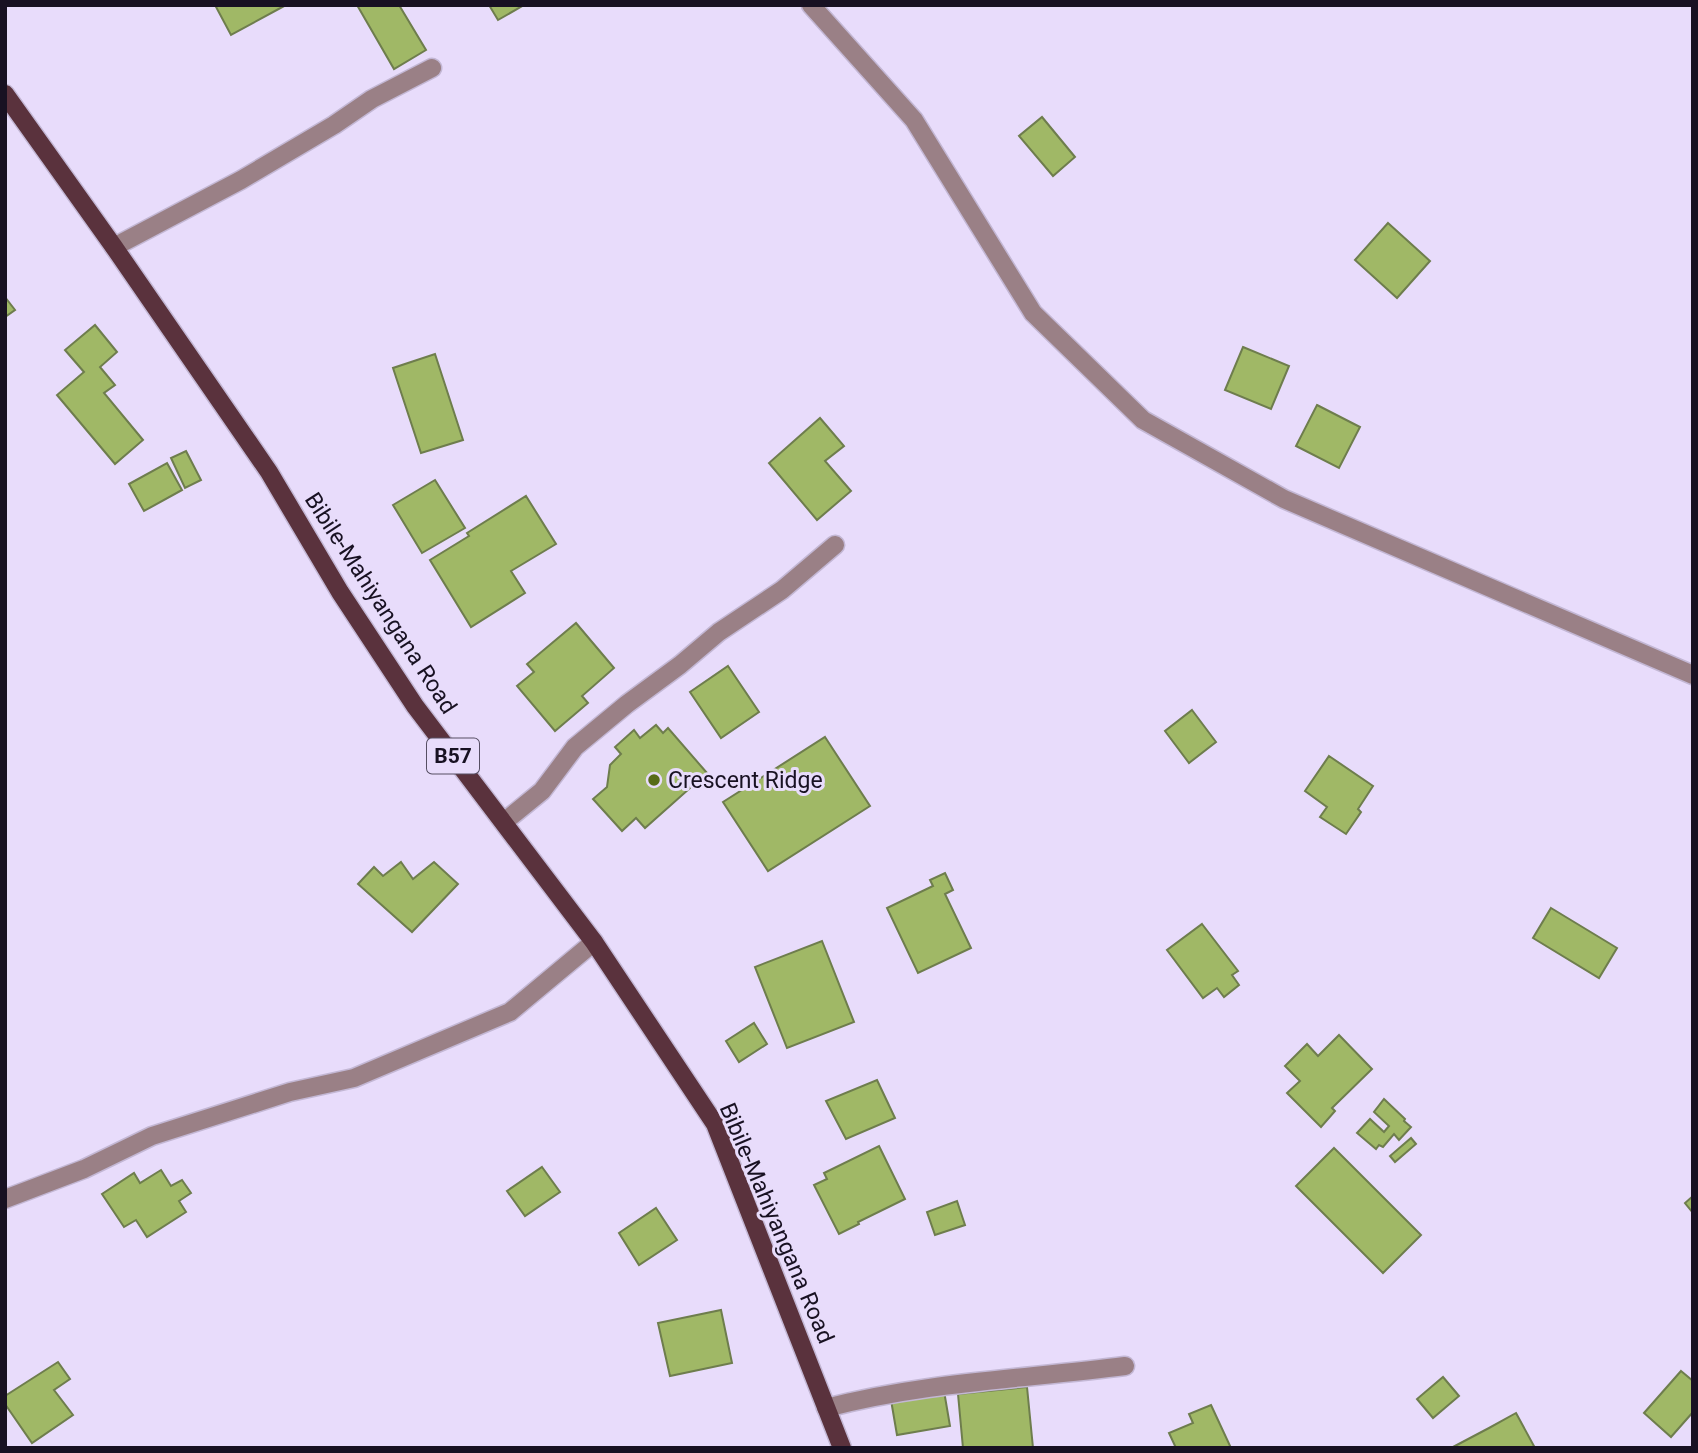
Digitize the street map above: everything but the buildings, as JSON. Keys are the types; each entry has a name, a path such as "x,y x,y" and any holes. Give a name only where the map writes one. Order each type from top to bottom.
{"main road":[{"name":"Bibile-Mahiyangana Road","path":"5,94 269,472 340,592 415,706 594,942 715,1124 842,1448"}],"street":[{"path":"811,5 914,120 1032,313 1143,420 1284,499 1693,675"},
{"path":"114,247 204,202 334,125 372,99 432,68"},
{"path":"504,822 542,791 575,747 626,704 680,665 719,632 782,590 835,545"},
{"path":"5,1199 84,1169 152,1136 290,1092 354,1078 510,1012 594,942"},
{"path":"826,1408 926,1387 1125,1366"}],"place":[{"name":"Crescent Ridge","path":"654,780"}]}
